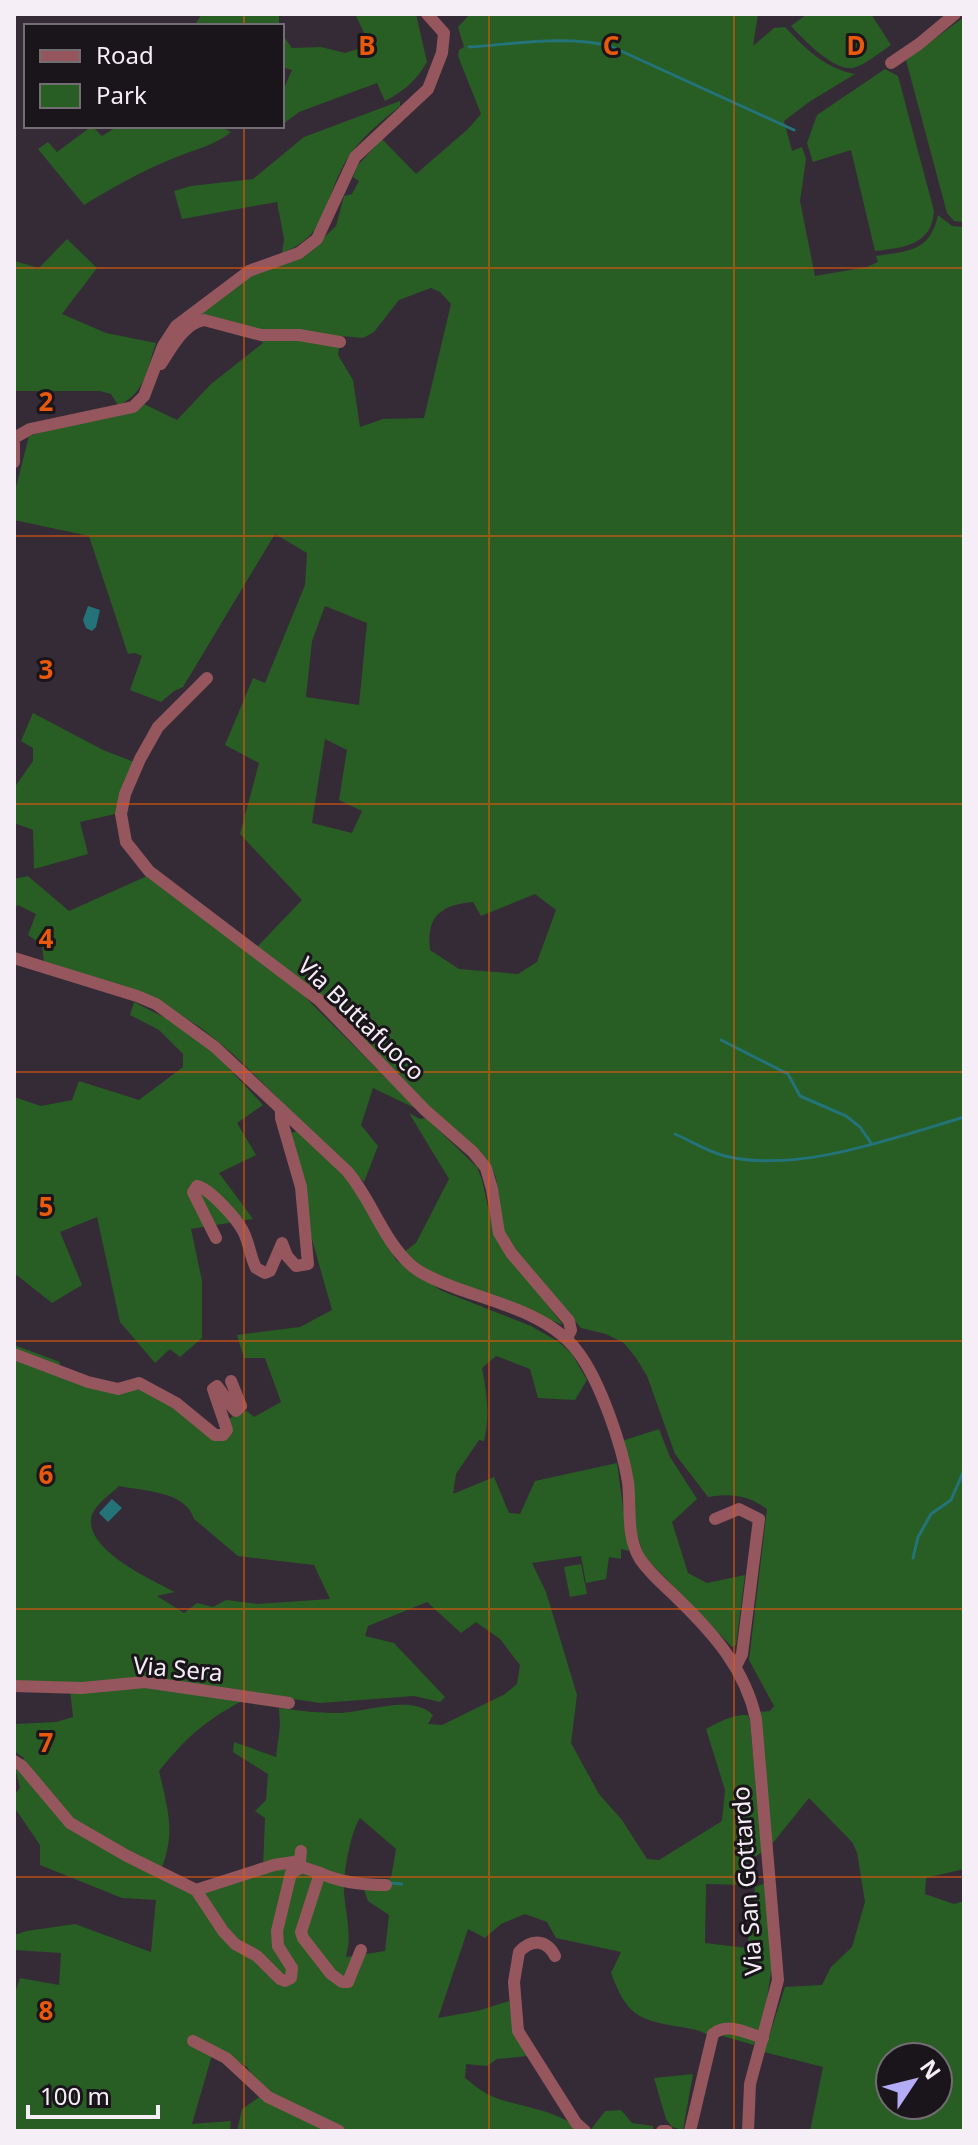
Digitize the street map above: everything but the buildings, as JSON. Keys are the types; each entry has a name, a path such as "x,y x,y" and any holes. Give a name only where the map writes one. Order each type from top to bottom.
{"street":[{"path":"427,14 446,47"},
{"path":"891,63 955,14"},
{"path":"14,438 30,429 133,407 144,396 163,346 176,326 249,271 299,253 317,239 355,157 428,89 456,26"},
{"path":"152,377 186,330 197,321 204,320 261,335 299,335 340,342"},
{"path":"14,444 14,462"},
{"name":"Via Buttafuoco","path":"207,678 158,727 140,759 125,794 121,814 126,842 138,861 149,871 319,1000 414,1100 473,1152 486,1168 499,1233 511,1253 569,1321 571,1330 567,1338"},
{"name":"Via San Gottardo","path":"14,958 130,993 156,1004 215,1047 353,1178 391,1241 414,1268 438,1281 535,1318 567,1338 591,1371 616,1438 627,1479 630,1526 636,1553 648,1572 714,1637 736,1666 756,1719 778,1980 750,2084 748,2131"},
{"path":"216,1238 193,1192 197,1186 203,1187 244,1231 256,1268 265,1273 270,1271 282,1243 287,1256 296,1266 308,1264 301,1187 281,1109"},
{"path":"14,1354 88,1382 118,1389 139,1383 176,1403 215,1435 223,1435 227,1430 213,1389 217,1386 236,1411 241,1406 231,1381"},
{"path":"715,1519 739,1509 759,1519 742,1654 736,1666"},
{"name":"Via Sera","path":"14,1686 82,1688 145,1682 289,1703"},
{"path":"14,1761 22,1766 70,1823 194,1891 235,1944 257,1956 285,1981 291,1978 292,1968 278,1946 277,1931 291,1873 302,1867 346,1882 386,1885"},
{"path":"194,1891 274,1865 300,1861 301,1851"},
{"path":"320,1873 301,1932 303,1938 331,1974 342,1982 348,1982 361,1950"},
{"path":"555,1956 550,1946 544,1943 531,1943 519,1952 514,1982 518,2031 576,2123 585,2131"},
{"path":"690,2131 713,2034 724,2028 738,2029 763,2038"},
{"path":"193,2041 226,2058 268,2097 339,2131"}],"green space":[{"path":"202,14 279,14 279,24 195,24"},
{"path":"355,14 416,14 427,62 409,85 385,101 377,83 299,112 284,123 284,88 292,70 284,68 284,37 292,48 321,47 345,53 370,45"},
{"path":"470,14 758,14 753,46 774,28 785,27 825,62 855,74 784,121 792,151 802,147 806,159 800,201 815,276 867,267 878,262 876,256 916,248 929,236 938,215 952,226 964,227 964,1869 926,1878 925,1894 954,1904 964,1901 964,2131 810,2131 823,2067 764,2052 785,1987 822,1985 831,1967 852,1947 865,1902 857,1852 852,1842 809,1798 772,1844 759,1712 770,1711 774,1706 749,1660 767,1509 739,1496 708,1497 675,1454 647,1376 636,1358 624,1343 606,1334 581,1328 512,1249 504,1233 496,1178 491,1165 257,947 302,900 240,834 259,763 225,745 253,678 265,683 305,585 307,553 275,534 183,687 161,702 130,690 142,656 128,654 89,536 14,520 14,495 29,436 144,404 177,420 211,384 263,343 250,327 198,313 253,275 302,258 336,226 344,196 352,194 359,181 353,177 358,165 382,139 416,174 468,129 481,114 458,56 459,50 464,47 458,27","holes":["431,288 440,292 451,304 424,418 383,419 360,427 353,380 338,355 341,336 363,338 374,332 399,300","325,606 367,623 359,705 306,697 312,641","325,739 347,750 339,800 362,811 352,833 312,823","535,894 556,910 537,962 518,974 459,969 430,950 431,928 438,914 445,909 473,902 481,916"]},
{"path":"807,14 871,14 891,45 858,66 845,68 819,53 791,26"},
{"path":"964,17 964,222 954,221 947,213 906,60"},
{"path":"885,69 898,76 934,211 928,231 922,238 905,246 875,251 851,150 813,162 807,143 817,115"},
{"path":"400,101 400,106 353,151 341,170 315,229 296,246 282,253 284,239 277,202 182,219 174,191 253,179 304,137"},
{"path":"89,128 94,128 102,136 115,128 224,128 231,132 211,144 139,174 84,205 38,149 48,142 57,152"},
{"path":"67,239 97,268 62,314 106,333 156,343 140,388 118,405 111,394 100,391 14,391 14,261 39,268"},
{"path":"33,713 103,750 134,762 120,792 115,814 80,822 88,854 34,869 33,830 14,823 14,788 33,761 33,748 21,741"},
{"path":"28,876 69,911 147,876 293,985 417,1109 373,1088 361,1125 378,1146 364,1182 233,1054 201,1028 170,1008 44,962 42,945 28,935 36,914 18,905 14,908 14,879"},
{"path":"134,1002 181,1026 212,1050 263,1105 237,1123 256,1155 219,1173 253,1219 191,1229 202,1281 202,1338 180,1357 170,1349 155,1363 120,1322 97,1217 60,1232 82,1285 52,1303 14,1273 14,1097 41,1106 72,1100 79,1081 139,1100 183,1067 183,1054 159,1030 130,1015"},
{"path":"409,1113 420,1119 426,1118 477,1167 495,1237 563,1325 439,1277 417,1266 404,1252 416,1243 449,1179"},
{"path":"296,1131 355,1186 396,1260 442,1291 531,1326 559,1342 572,1354 587,1380 575,1400 538,1398 530,1369 496,1356 482,1368 487,1405 484,1441 479,1440 456,1474 453,1494 494,1477 509,1513 520,1514 535,1481 617,1463 629,1551 621,1549 621,1559 609,1557 606,1579 586,1583 581,1556 532,1563 546,1592 577,1695 571,1743 599,1794 622,1820 647,1859 659,1860 722,1821 725,1790 706,1729 737,1716 748,1715 750,1721 762,1852 748,1862 747,1885 706,1884 705,1943 747,1948 755,1887 765,1883 772,1965 765,2012 754,2045 654,2022 636,2013 622,1998 611,1973 621,1952 556,1938 547,1922 525,1914 501,1924 485,1938 468,1929 438,2018 509,2001 517,2034 528,2056 497,2059 487,2066 466,2064 465,2078 491,2096 550,2113 580,2131 237,2131 242,2109 264,2094 247,2067 214,2048 192,2124 231,2121 230,2131 14,2131 14,1996 20,1978 59,1985 61,1953 14,1950 14,1935 75,1924 151,1952 156,1900 122,1898 40,1865 40,1845 14,1807 14,1795 20,1788 16,1771 24,1758 14,1751 16,1724 56,1722 73,1717 70,1690 145,1685 242,1701 196,1731 159,1771 169,1830 162,1867 193,1892 263,1867 265,1818 255,1811 266,1800 268,1774 233,1752 234,1742 276,1757 279,1708 341,1713 413,1706 433,1715 428,1724 442,1725 505,1694 517,1684 520,1665 500,1639 476,1622 461,1633 427,1602 368,1626 365,1636 394,1643 445,1697 440,1702 414,1696 321,1703 167,1681 81,1685 14,1683 14,1345 60,1362 57,1375 112,1390 147,1390 217,1434 233,1416 247,1411 254,1417 281,1402 265,1358 244,1358 237,1335 300,1327 332,1310 283,1137","holes":["119,1486 162,1494 182,1503 194,1519 238,1556 314,1565 330,1599 257,1604 226,1600 213,1607 197,1603 184,1613 157,1596 175,1592 124,1564 100,1543 93,1532 92,1515","360,1818 396,1849 391,1878 363,1887 368,1901 389,1915 385,1951 346,1957 349,1933 345,1876 350,1844"]},
{"path":"659,1429 670,1457 697,1499 672,1522 688,1573 707,1583 745,1575 736,1645 732,1647 644,1556 634,1525 622,1441"},
{"path":"581,1564 587,1594 570,1597 564,1567"},
{"path":"693,2074 683,2130 672,2127 666,2119 654,2078"},
{"path":"621,2110 632,2123 653,2126 653,2131 590,2131 605,2111"}],"water":[{"path":"88,606 100,610 92,631 86,628 83,620"},
{"path":"112,1499 122,1508 108,1522 99,1513"}],"waterway":[{"path":"469,47 558,41 610,46 794,130"},
{"path":"721,1040 788,1074 800,1096 846,1116 860,1127 871,1143"},
{"path":"675,1134 725,1156 783,1160 845,1151 964,1117"},
{"path":"913,1558 918,1537 931,1514 951,1500 964,1470"},
{"path":"390,1883 402,1884"}]}
